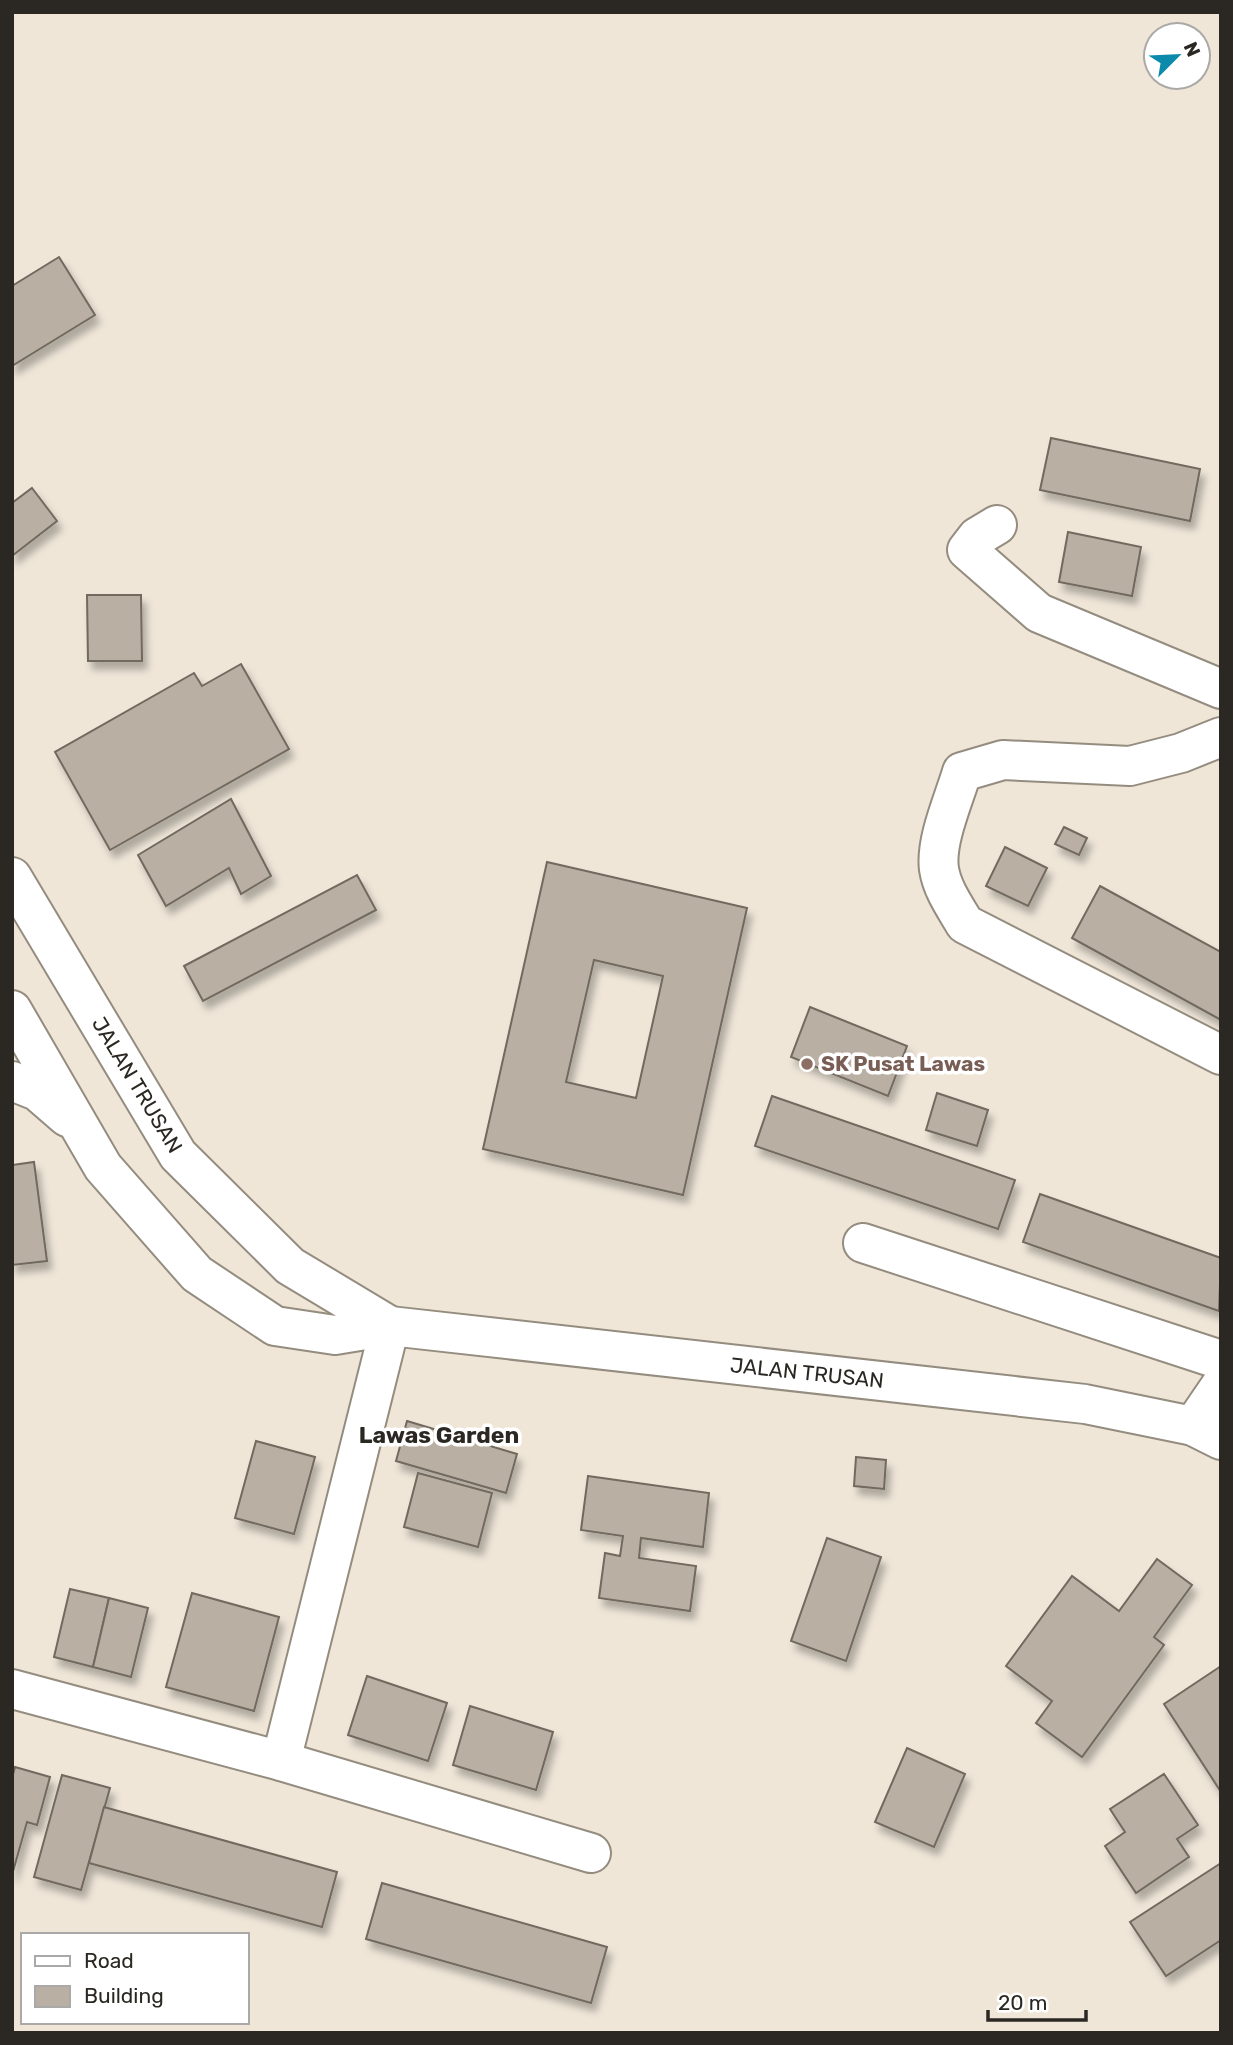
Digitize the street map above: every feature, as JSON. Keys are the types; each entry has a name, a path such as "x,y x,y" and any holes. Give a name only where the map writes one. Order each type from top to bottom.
{"main road":[{"path":"997,525 977,537 967,550 1039,613 1221,689"},
{"path":"1221,737 1181,753 1130,766 1003,760 962,772 938,851 939,870 946,889 965,924 1221,1055"},
{"name":"JALAN TRUSAN","path":"15,887 178,1155 290,1266 390,1326"},
{"name":"JALAN TRUSAN","path":"12,1010 103,1167 197,1274 275,1326 335,1335 390,1326 1085,1404 1207,1433"},
{"path":"12,1081 37,1091 82,1130"},
{"path":"863,1243 1221,1360"},
{"path":"281,1761 390,1326"},
{"path":"1207,1433 1221,1385"},
{"path":"12,1689 281,1761 591,1853"}],"building":[{"path":"59,257 95,315 12,366 12,286"},
{"path":"1051,438 1200,469 1190,521 1040,490"},
{"path":"32,488 57,521 12,556 12,503"},
{"path":"1068,532 1141,547 1132,596 1059,582"},
{"path":"87,595 141,595 142,661 88,661"},
{"path":"241,664 289,749 110,850 55,752 194,673 202,686"},
{"path":"231,799 271,876 241,894 229,868 166,906 138,855"},
{"path":"1064,827 1087,838 1079,855 1055,844"},
{"path":"1005,847 1047,868 1028,906 986,886"},
{"path":"547,862 747,908 683,1195 483,1149","holes":["594,960 663,976 636,1098 566,1082"]},
{"path":"357,875 376,910 203,1001 184,966"},
{"path":"1100,886 1221,952 1221,1020 1072,938"},
{"path":"810,1007 907,1046 888,1096 791,1057"},
{"path":"937,1093 988,1110 977,1146 926,1130"},
{"path":"772,1096 1015,1180 998,1229 755,1146"},
{"path":"34,1162 47,1261 12,1265 12,1165"},
{"path":"1040,1194 1221,1258 1219,1311 1023,1242"},
{"path":"407,1421 517,1454 506,1493 396,1461"},
{"path":"256,1441 315,1457 294,1534 235,1518"},
{"path":"856,1457 886,1460 884,1489 854,1486"},
{"path":"418,1473 492,1493 478,1547 404,1527"},
{"path":"588,1476 709,1493 703,1547 641,1538 639,1558 696,1566 690,1611 599,1598 605,1553 620,1556 623,1536 581,1530"},
{"path":"827,1538 881,1557 846,1661 791,1641"},
{"path":"1157,1559 1192,1585 1154,1637 1164,1645 1082,1757 1036,1723 1052,1701 1006,1666 1072,1576 1119,1611"},
{"path":"70,1589 109,1598 93,1667 54,1657"},
{"path":"192,1593 279,1617 254,1711 166,1687"},
{"path":"109,1598 148,1608 131,1677 93,1667"},
{"path":"1221,1666 1221,1792 1164,1704"},
{"path":"367,1676 447,1703 428,1761 348,1735"},
{"path":"470,1706 553,1732 536,1790 453,1765"},
{"path":"907,1748 965,1774 934,1847 875,1822"},
{"path":"15,1767 50,1777 37,1825 27,1822 12,1875 12,1778"},
{"path":"1164,1774 1198,1825 1177,1839 1189,1857 1136,1893 1105,1846 1125,1832 1110,1809"},
{"path":"62,1775 110,1788 81,1890 34,1877"},
{"path":"104,1807 337,1872 322,1927 89,1863"},
{"path":"1221,1863 1221,1940 1166,1976 1130,1922"},
{"path":"382,1883 607,1947 591,2003 366,1939"}],"place":[{"name":"SK Pusat Lawas","path":"807,1064"}],"district":[{"name":"Lawas Garden","path":"439,1435"}]}
